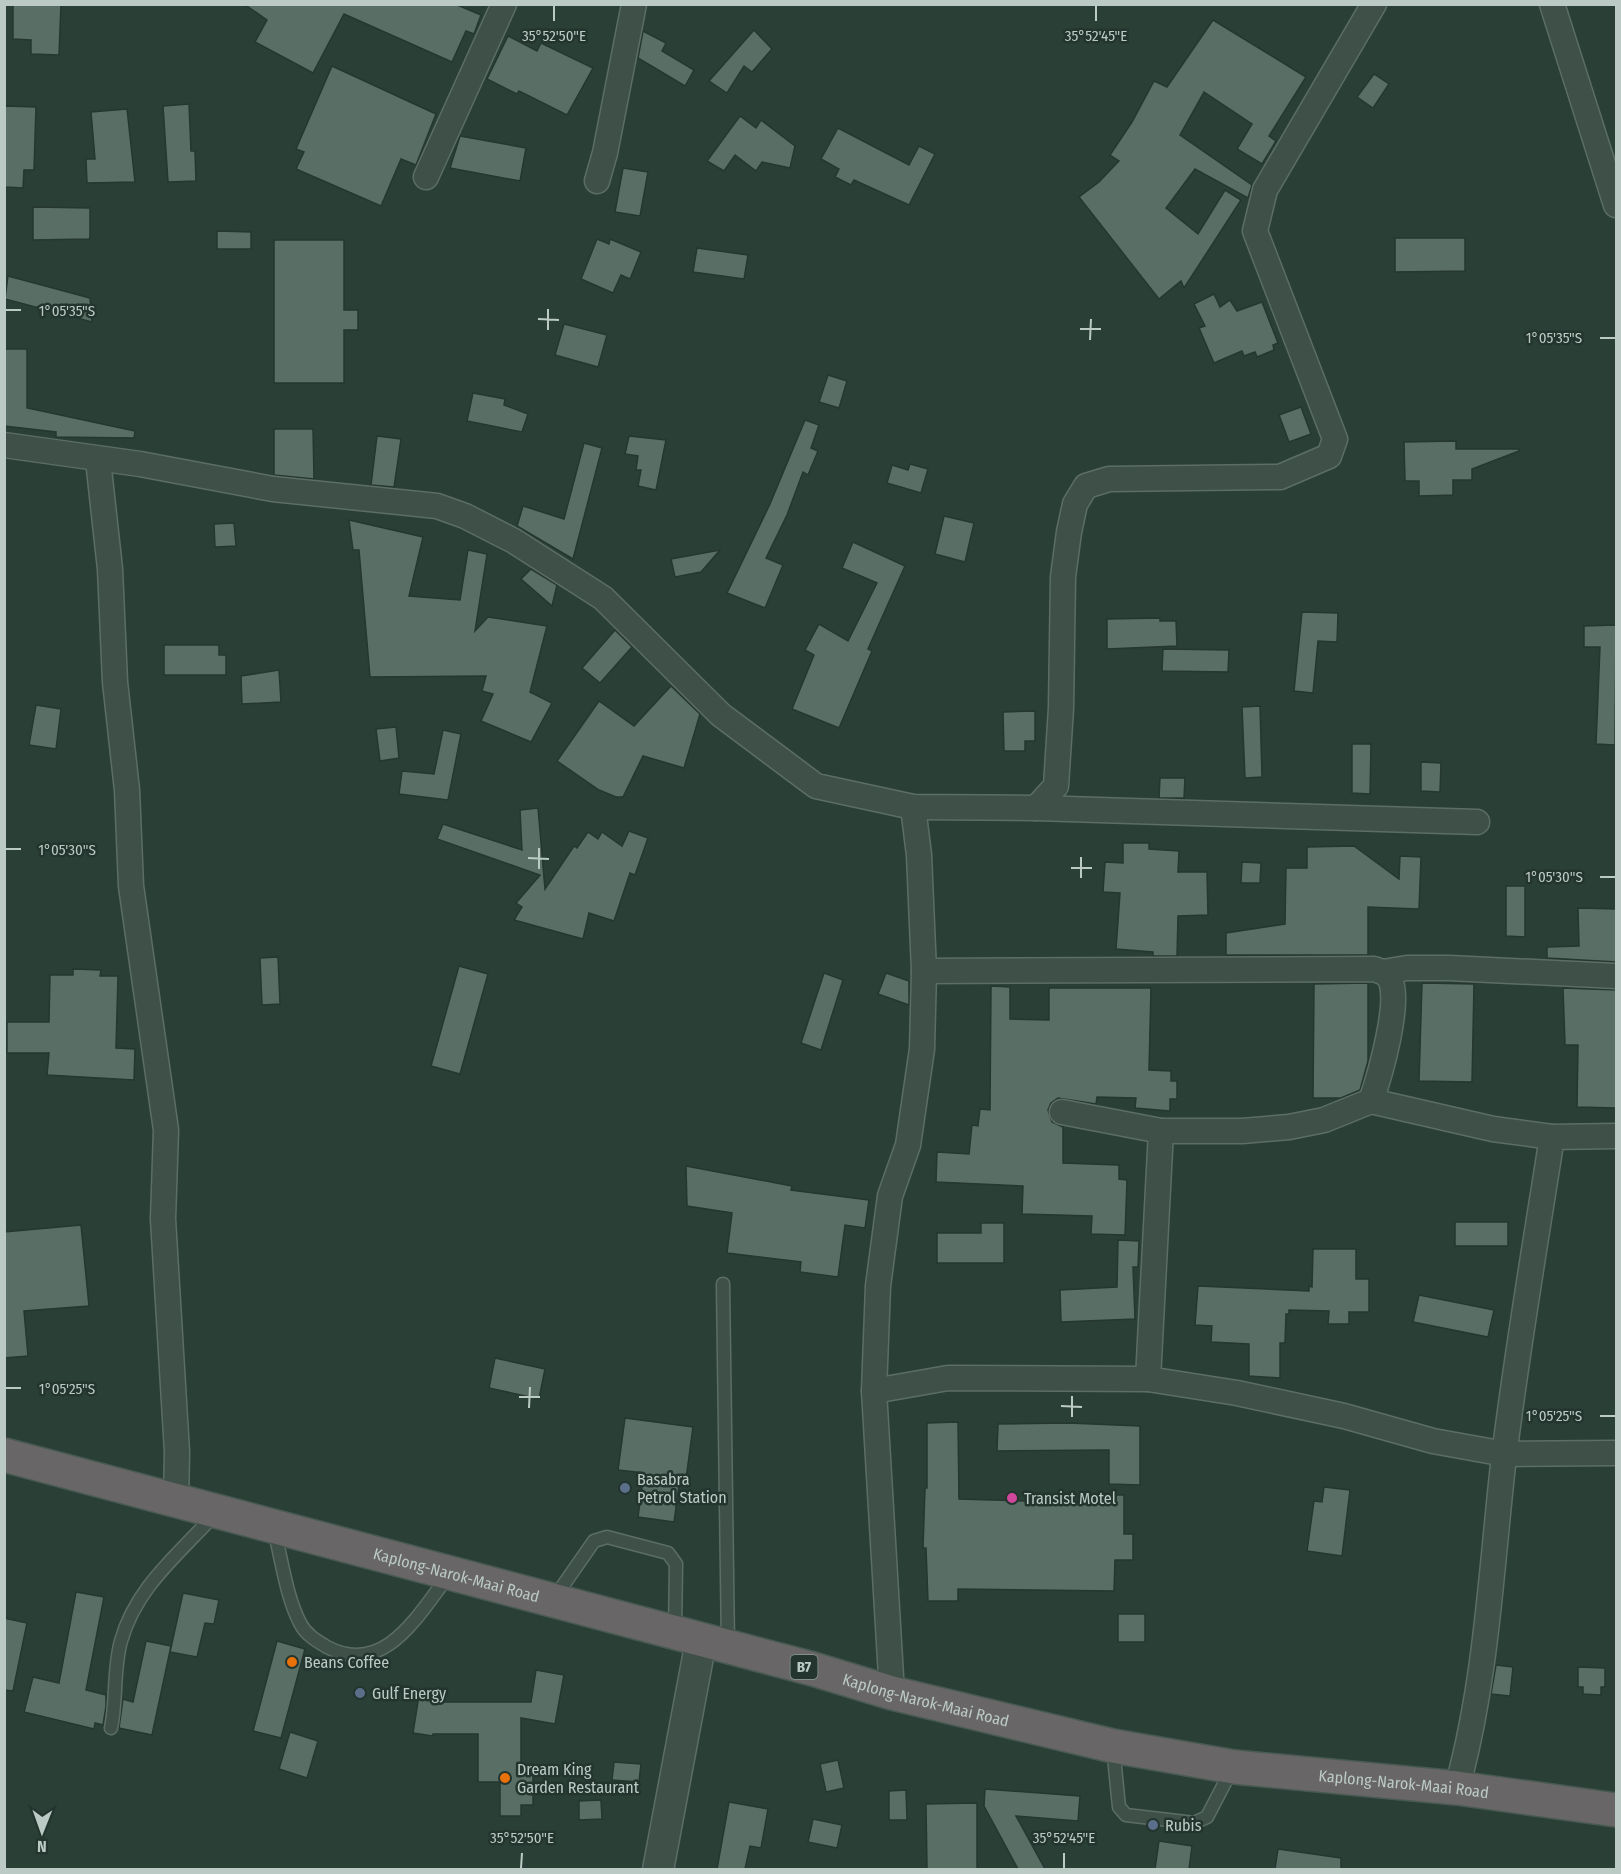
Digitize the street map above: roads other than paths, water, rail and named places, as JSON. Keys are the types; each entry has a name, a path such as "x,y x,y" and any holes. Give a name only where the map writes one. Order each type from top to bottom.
{"highway":[{"name":"Kaplong-Narok-Maai Road","path":"4,1455 892,1693 1113,1746 1234,1767 1457,1788 1617,1810"}],"street":[{"path":"426,177 504,4"},
{"path":"597,181 605,153 634,4"},
{"path":"1036,808 1056,786 1061,708 1064,577 1075,504 1086,486 1109,479 1280,477 1329,456 1335,439 1255,231 1265,190 1374,4"},
{"path":"1552,4 1617,205"},
{"path":"4,445 98,460 140,464 273,489 437,507 465,516 514,541 603,598 721,715 816,786 913,807 1036,808 1478,822"},
{"path":"98,460 110,569 115,682 128,790 131,886 166,1130 163,1219 177,1452 176,1502"},
{"path":"892,1693 874,1391 878,1286 890,1196 908,1145 922,1049 924,971 919,855 913,807"},
{"path":"1383,972 1407,968 1449,968 1617,976"},
{"path":"924,971 1374,969 1390,978 1392,992 1390,1026 1383,1064 1371,1101"},
{"path":"1062,1112 1161,1131 1242,1131 1289,1127 1324,1119 1371,1101 1493,1129 1552,1137 1617,1136"},
{"path":"1148,1379 1161,1131"},
{"path":"1457,1788 1471,1739 1486,1634 1505,1454 1552,1137"},
{"path":"874,1391 948,1378 1148,1379 1344,1416 1433,1441 1505,1454 1617,1453"},
{"path":"658,1869 701,1641"}],"lane":[{"path":"701,1641 723,1284"},
{"path":"111,1728 121,1641 135,1606 151,1581 178,1556 216,1513"},
{"path":"274,1528 301,1625 313,1639 339,1653 368,1654 384,1649 399,1638 450,1574"},
{"path":"552,1602 594,1540 607,1537 668,1553 676,1564 701,1641"},
{"path":"1113,1746 1119,1807 1126,1815 1194,1823 1207,1817 1234,1767"}],"place":[{"name":"Basabra Petrol Station","path":"625,1488"},
{"name":"Transist Motel","path":"1012,1498"},
{"name":"Beans Coffee","path":"292,1662"},
{"name":"Gulf Energy","path":"360,1693"},
{"name":"Dream King Garden Restaurant","path":"505,1778"},
{"name":"Rubis","path":"1153,1825"}]}
